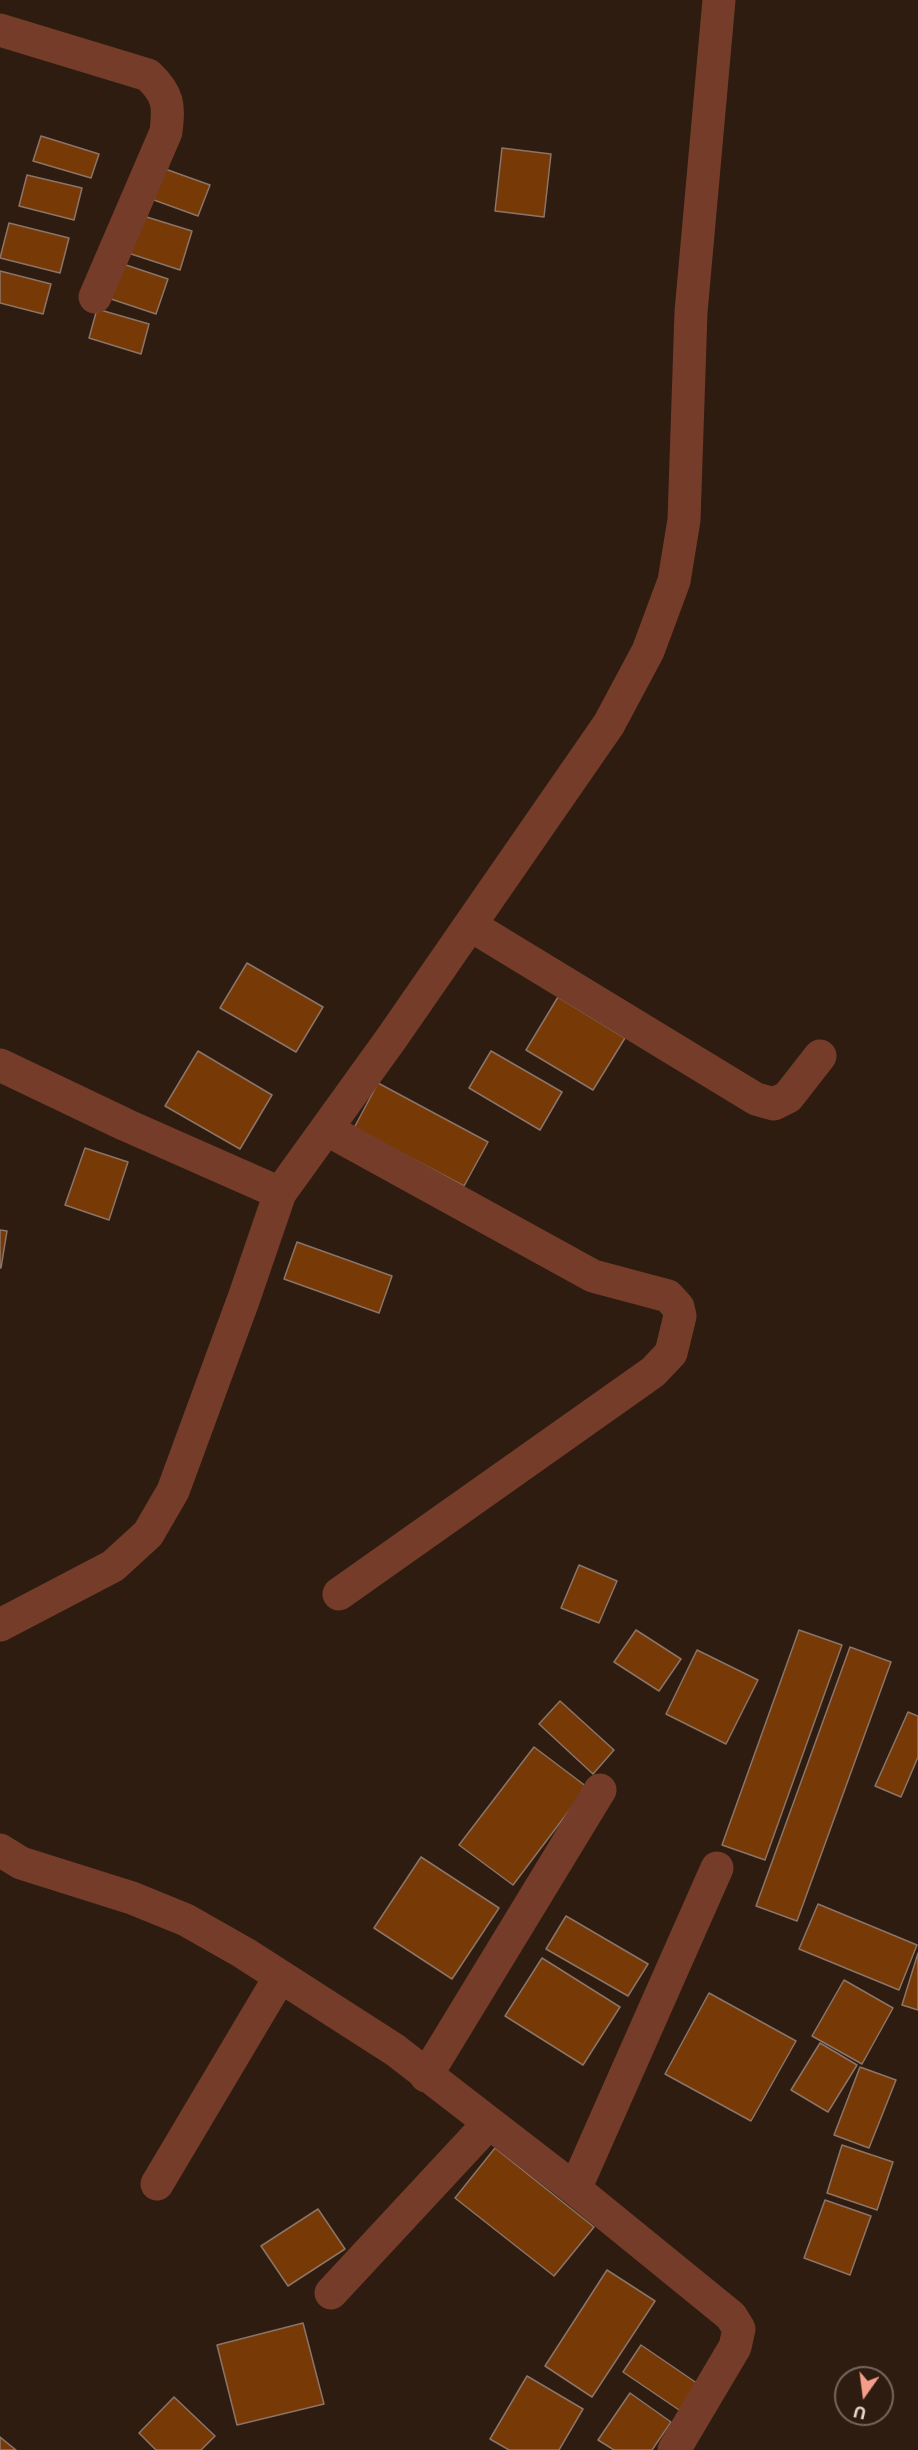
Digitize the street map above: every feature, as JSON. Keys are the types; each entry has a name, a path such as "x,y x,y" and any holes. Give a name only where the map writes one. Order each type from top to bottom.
{"street":[{"path":"0,1625 113,1566 148,1534 172,1491 280,1193 609,724 648,651 674,581 684,520 691,312 719,0"},
{"path":"0,30 148,75 160,87 169,105 166,132 95,297"},
{"path":"470,925 756,1099 774,1104 788,1096 820,1056"},
{"path":"0,1065 126,1125 280,1193"},
{"path":"327,1129 593,1276 668,1296 678,1307 680,1316 671,1353 653,1372 339,1594"},
{"path":"426,2076 600,1790"},
{"path":"0,1850 21,1863 132,1898 186,1920 244,1953 395,2050 575,2189 731,2316 739,2329 735,2347 674,2450"},
{"path":"575,2189 717,1868"},
{"path":"157,2184 280,1977"},
{"path":"331,2293 489,2122"}],"building":[{"path":"41,136 99,154 91,178 33,161"},
{"path":"502,148 551,154 544,217 495,211"},
{"path":"154,165 210,185 198,216 143,196"},
{"path":"27,175 82,188 74,220 19,206"},
{"path":"137,214 192,231 180,270 125,252"},
{"path":"9,223 69,238 60,273 0,258"},
{"path":"120,263 168,279 156,314 108,298"},
{"path":"0,271 51,284 43,314 0,303"},
{"path":"97,309 149,324 141,354 89,338"},
{"path":"247,963 323,1007 296,1052 220,1008"},
{"path":"558,997 625,1038 593,1090 526,1050"},
{"path":"198,1051 272,1095 240,1149 165,1106"},
{"path":"491,1051 562,1092 540,1130 469,1088"},
{"path":"378,1083 488,1142 464,1186 354,1128"},
{"path":"85,1148 128,1162 109,1220 65,1205"},
{"path":"0,1230 7,1231 1,1268 0,1268"},
{"path":"297,1242 392,1276 379,1313 284,1279"},
{"path":"579,1565 617,1581 599,1623 561,1608"},
{"path":"636,1630 681,1659 659,1691 614,1662"},
{"path":"799,1630 842,1645 765,1860 722,1845"},
{"path":"850,1647 891,1662 797,1921 756,1906"},
{"path":"697,1650 758,1680 726,1744 666,1714"},
{"path":"560,1701 614,1750 593,1774 539,1724"},
{"path":"908,1712 918,1716 918,1757 901,1797 875,1786"},
{"path":"534,1747 587,1787 513,1885 459,1845"},
{"path":"421,1857 499,1908 452,1979 374,1928"},
{"path":"818,1904 917,1945 899,1990 799,1949"},
{"path":"566,1916 648,1964 628,1996 546,1949"},
{"path":"918,1953 918,2010 902,2005"},
{"path":"542,1958 620,2007 583,2065 505,2016"},
{"path":"844,1980 893,2008 862,2064 812,2036"},
{"path":"709,1993 796,2041 751,2121 665,2074"},
{"path":"820,2043 857,2065 828,2112 791,2090"},
{"path":"860,2067 896,2080 869,2148 834,2135"},
{"path":"842,2145 893,2162 877,2210 827,2193"},
{"path":"495,2148 594,2227 554,2276 455,2198"},
{"path":"825,2200 871,2216 850,2275 804,2258"},
{"path":"318,2209 345,2249 288,2286 261,2246"},
{"path":"607,2270 655,2301 592,2397 545,2366"},
{"path":"303,2323 324,2404 237,2425 217,2345"},
{"path":"641,2345 704,2388 685,2414 623,2372"},
{"path":"527,2376 583,2409 559,2450 509,2450 490,2439"},
{"path":"630,2393 671,2422 652,2450 614,2450 598,2440"},
{"path":"174,2397 215,2436 201,2450 156,2450 139,2433"},
{"path":"0,2437 16,2450 0,2450"}]}
